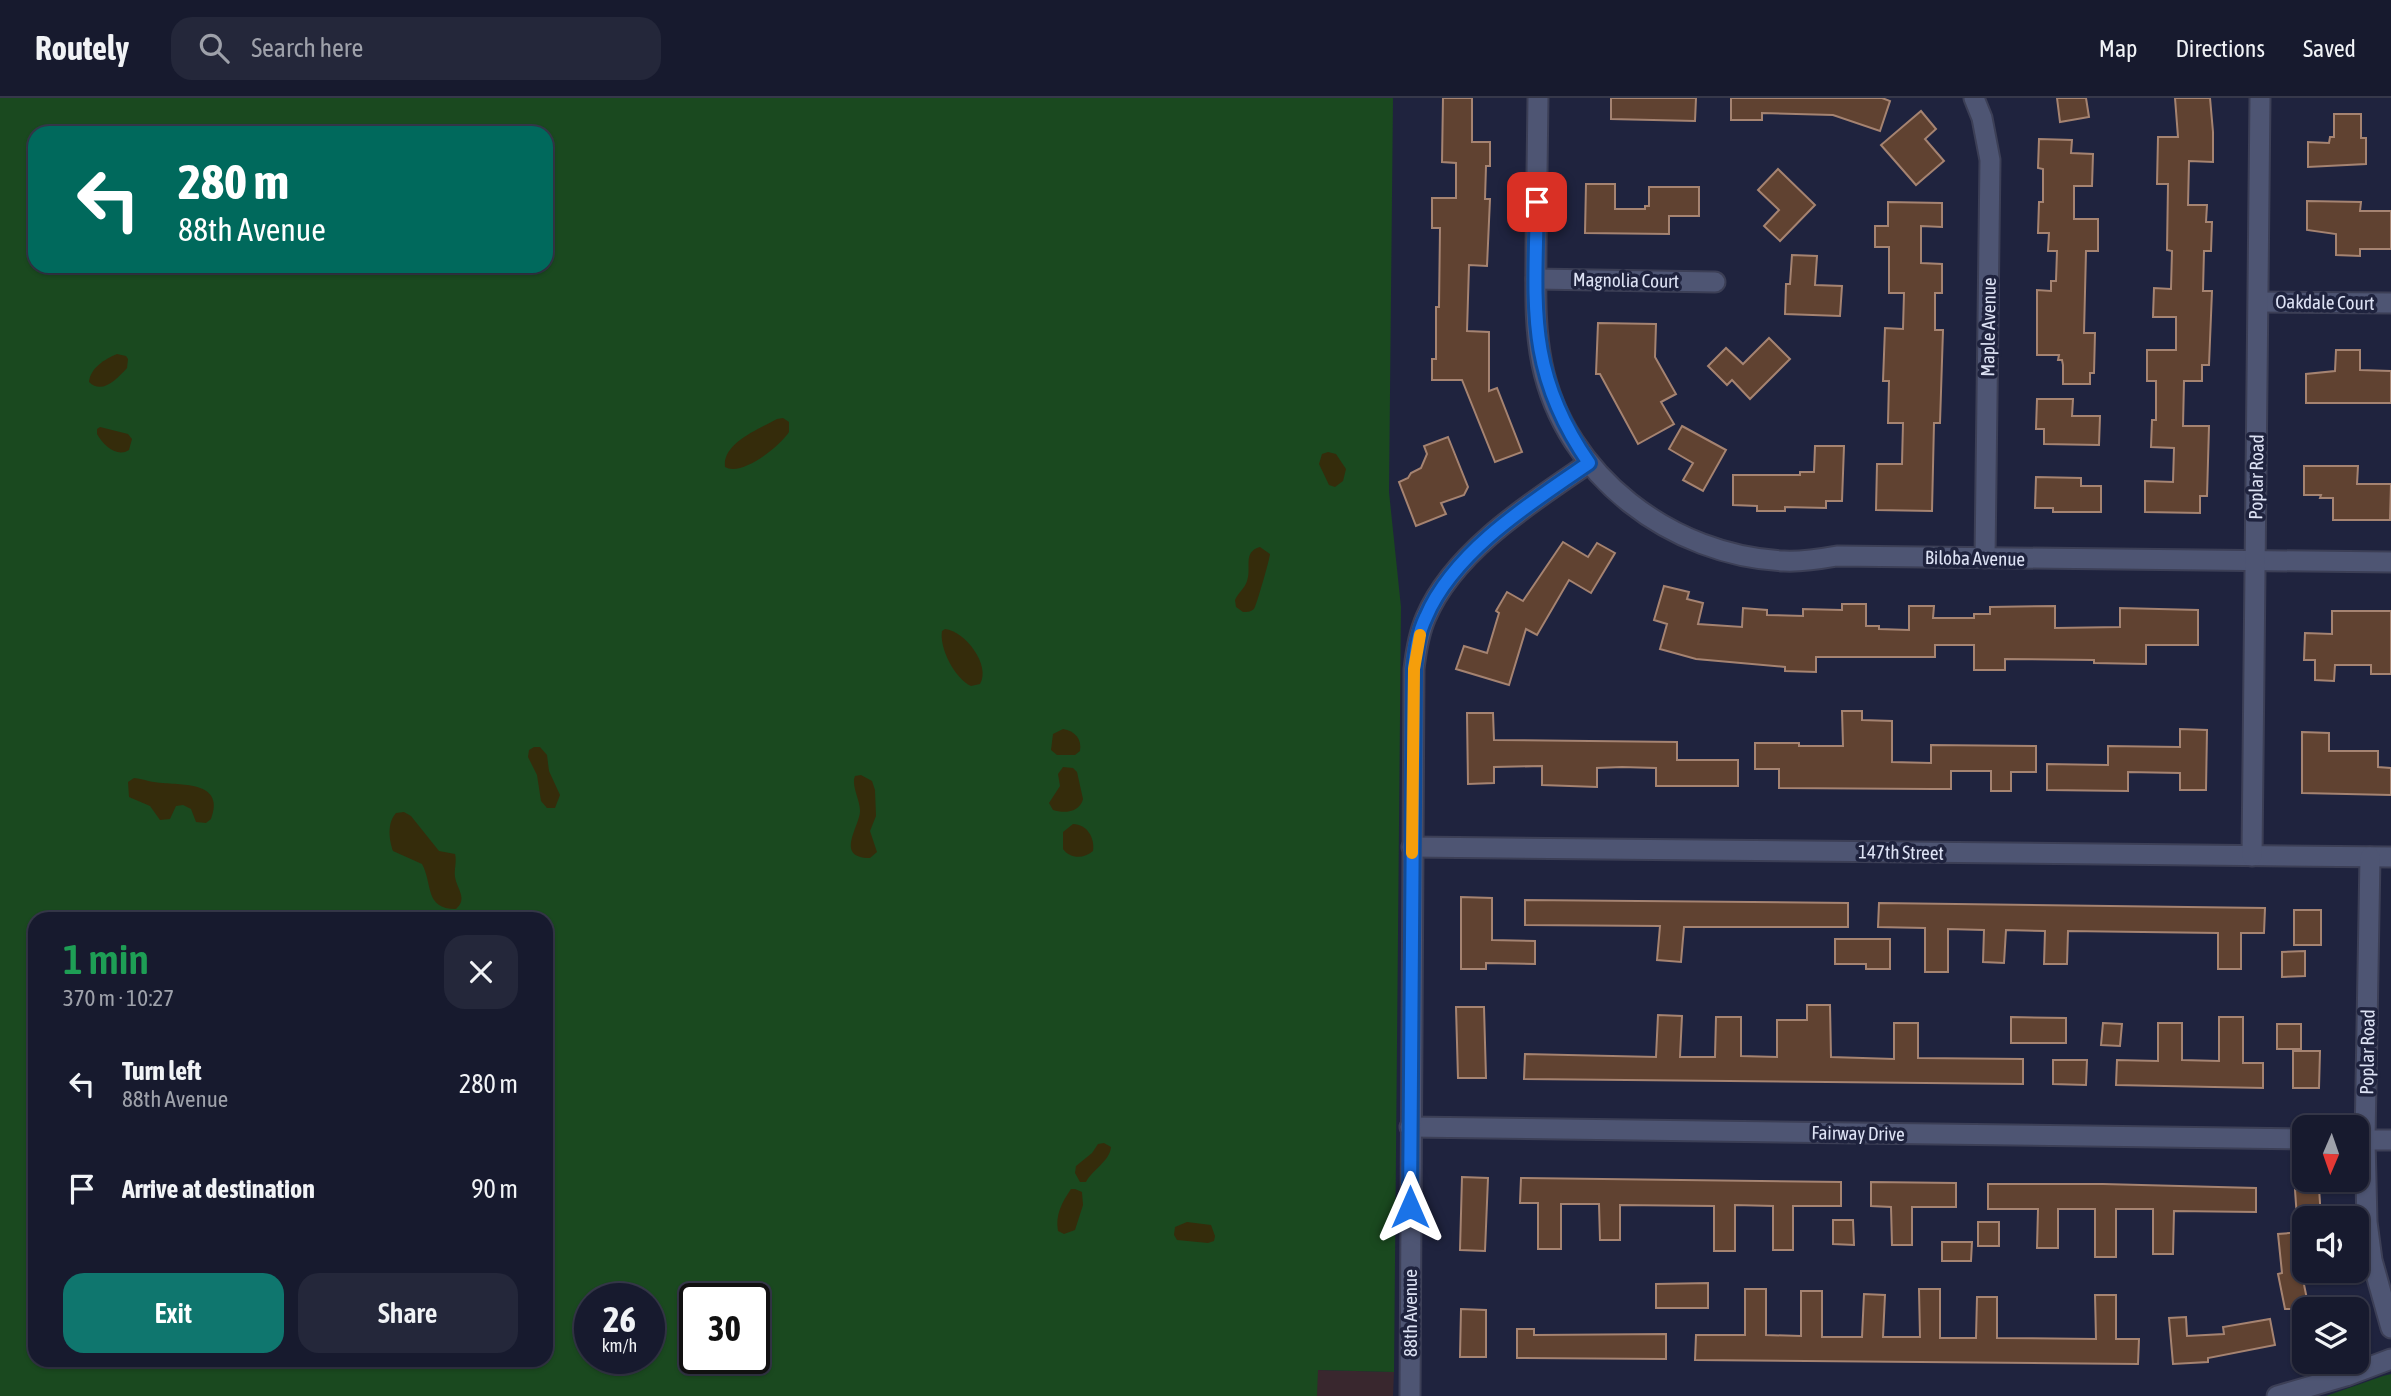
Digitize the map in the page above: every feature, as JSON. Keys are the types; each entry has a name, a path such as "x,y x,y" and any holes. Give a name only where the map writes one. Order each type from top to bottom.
{"street":[{"path":"1538,98 1535,312 1542,366 1560,417 1589,463"},
{"name":"Maple Avenue","path":"1974,98 1986,133 1990,160 1985,558"},
{"name":"Poplar Road","path":"2252,856 2260,98"},
{"name":"Magnolia Court","path":"1536,279 1716,282"},
{"name":"Oakdale Court","path":"2259,302 2391,303"},
{"name":"Biloba Avenue","path":"1589,463 1634,508 1666,528 1731,553 1785,561 1837,556 2391,562"},
{"name":"88th Avenue","path":"1410,1396 1412,847 1416,645 1426,616 1466,557 1538,499 1589,463"},
{"name":"147th Street","path":"1412,847 2391,857"},
{"name":"Poplar Road","path":"2362,1115 2370,857"},
{"name":"Fairway Drive","path":"1410,1126 2292,1139"},
{"path":"2370,1140 2391,1140"},
{"name":"Poplar Road","path":"2365,1192 2372,1260 2391,1328"},
{"path":"2277,1396 2346,1376 2391,1359"}],"shaded area":[{"path":"1317,1370 1394,1372 1393,1396 1317,1396"}],"green space":[{"path":"0,98 1393,98 1389,492 1401,607 1394,1372 1318,1370 1317,1396 0,1396"},
{"path":"2391,1374 2391,1396 2326,1396 2383,1376"}],"sand":[{"path":"117,354 128,359 127,368 119,377 99,387 89,382 95,368"},
{"path":"783,418 789,422 789,432 778,445 760,459 741,468 725,467 729,451 735,444 761,427"},
{"path":"100,427 128,434 132,439 129,450 120,452 107,446 97,434"},
{"path":"1322,454 1336,454 1346,469 1343,481 1335,487 1329,485 1319,464"},
{"path":"1260,547 1270,554 1268,564 1254,609 1243,612 1236,607 1235,600 1247,581 1249,557 1254,549"},
{"path":"945,629 960,636 974,650 982,668 980,684 971,686 954,670 943,646 942,631"},
{"path":"1063,729 1079,739 1080,751 1075,755 1057,755 1051,750 1053,734"},
{"path":"540,747 547,755 549,771 560,795 555,808 547,808 541,801 537,775 528,757 529,750"},
{"path":"1063,767 1073,768 1077,772 1083,799 1079,807 1067,812 1053,810 1049,803 1060,786 1058,774"},
{"path":"861,775 872,781 875,790 876,816 870,831 877,852 870,858 859,857 853,853 851,847 860,811 854,779 855,776"},
{"path":"134,778 201,788 213,798 211,819 206,823 196,822 191,809 183,805 176,806 170,819 160,820 150,806 129,797 128,782"},
{"path":"404,812 411,816 439,851 455,854 455,877 461,898 456,909 446,908 434,900 422,864 393,851 391,821 396,813"},
{"path":"1073,824 1082,826 1089,833 1093,851 1089,854 1073,856 1063,849 1063,832"},
{"path":"1104,1143 1111,1147 1108,1157 1086,1182 1080,1182 1075,1173 1076,1166 1092,1153 1098,1144"},
{"path":"1071,1189 1082,1192 1083,1205 1075,1230 1064,1234 1058,1231 1058,1214"},
{"path":"1187,1222 1211,1225 1214,1241 1208,1243 1177,1240 1174,1235 1175,1227"}],"building":[{"path":"1443,98 1472,98 1472,142 1490,142 1485,199 1490,199 1487,266 1469,265 1467,331 1489,332 1489,391 1497,388 1522,452 1495,462 1462,380 1432,380 1432,359 1436,359 1436,307 1439,307 1440,228 1432,228 1432,198 1456,198 1456,163 1442,162"},
{"path":"1611,98 1696,98 1695,121 1611,119"},
{"path":"1731,98 1882,98 1890,101 1880,131 1833,115 1762,113 1762,120 1731,120"},
{"path":"2057,98 2086,98 2089,117 2060,122"},
{"path":"2175,98 2210,98 2213,132 2213,162 2189,161 2188,205 2207,205 2206,222 2212,222 2211,251 2204,251 2203,291 2212,291 2209,365 2202,365 2202,381 2184,381 2183,426 2209,426 2207,496 2200,496 2200,513 2145,512 2145,481 2173,482 2174,448 2151,447 2152,420 2156,420 2156,381 2147,381 2147,350 2176,350 2176,317 2153,317 2154,288 2171,289 2172,251 2167,250 2168,184 2157,184 2158,137 2178,137"},
{"path":"1921,111 1936,129 1925,139 1944,161 1916,185 1881,145"},
{"path":"2334,114 2361,114 2361,138 2366,138 2366,164 2308,167 2308,142 2329,143 2330,137 2334,137"},
{"path":"2039,139 2072,140 2071,153 2093,154 2092,186 2074,186 2074,219 2098,219 2098,251 2086,251 2084,333 2095,333 2094,373 2090,373 2090,384 2063,384 2063,365 2062,360 2058,360 2059,355 2037,355 2037,290 2051,291 2051,281 2056,281 2057,251 2048,251 2049,233 2038,233 2039,202 2043,202 2043,169 2038,168"},
{"path":"1778,169 1815,205 1780,241 1764,226 1779,210 1758,190"},
{"path":"1586,184 1615,184 1615,209 1645,209 1645,206 1649,206 1649,187 1699,187 1699,216 1669,216 1669,234 1585,233"},
{"path":"2307,201 2361,202 2360,211 2391,211 2391,249 2360,249 2360,256 2336,255 2336,234 2307,230"},
{"path":"1888,202 1942,203 1942,227 1921,226 1921,263 1942,264 1942,293 1935,293 1935,330 1943,330 1940,423 1934,423 1932,511 1876,510 1877,464 1902,464 1903,423 1888,423 1889,381 1883,381 1885,328 1903,329 1904,293 1889,293 1889,247 1875,247 1875,226 1888,226"},
{"path":"1792,255 1817,256 1815,285 1842,286 1840,316 1785,314 1786,284 1790,284"},
{"path":"1598,323 1656,324 1655,357 1676,394 1661,402 1674,424 1638,444 1600,374 1596,374"},
{"path":"1769,338 1790,359 1750,399 1732,380 1727,385 1708,366 1726,348 1743,364"},
{"path":"2336,350 2360,350 2360,370 2391,371 2391,403 2306,403 2306,374 2335,371"},
{"path":"2037,399 2073,399 2072,416 2100,416 2099,445 2044,444 2044,429 2036,429"},
{"path":"1682,426 1726,450 1703,491 1683,480 1693,463 1669,449"},
{"path":"1448,437 1468,487 1464,495 1441,503 1446,514 1416,526 1399,482 1421,468 1427,454 1424,446"},
{"path":"1815,446 1844,446 1842,501 1826,501 1826,508 1785,507 1785,511 1757,511 1757,506 1733,505 1733,475 1800,475 1800,472 1814,472"},
{"path":"2304,466 2358,466 2357,484 2391,484 2390,520 2333,520 2333,498 2304,495"},
{"path":"2036,477 2081,478 2081,486 2101,486 2101,512 2053,512 2053,508 2035,508"},
{"path":"1563,542 1588,557 1597,543 1615,553 1591,593 1569,580 1537,635 1526,629 1509,685 1456,669 1464,646 1487,653 1499,613 1496,611 1507,592 1523,601"},
{"path":"1664,586 1689,592 1687,599 1703,603 1698,624 1742,627 1743,608 1767,610 1767,615 1803,616 1803,609 1842,610 1842,604 1866,604 1866,626 1909,630 1909,606 1934,606 1933,618 1974,618 1974,614 1990,614 1990,607 2055,606 2055,628 2120,627 2120,608 2198,610 2198,645 2146,645 2146,664 2094,663 2094,660 2005,659 2005,670 1974,670 1974,645 1935,645 1935,657 1816,657 1816,672 1785,671 1785,667 1696,659 1660,649 1667,624 1654,620"},
{"path":"2332,611 2391,611 2391,674 2371,674 2371,665 2335,665 2334,681 2315,680 2315,660 2304,660 2305,633 2332,634"},
{"path":"1842,711 1862,711 1862,720 1892,721 1892,762 1931,763 1931,745 2036,746 2036,772 2011,772 2011,791 1991,791 1991,771 1951,771 1951,789 1779,788 1779,769 1755,769 1755,743 1843,746"},
{"path":"1467,713 1493,713 1494,740 1677,742 1677,760 1738,760 1738,786 1656,786 1656,768 1622,767 1597,768 1597,787 1542,785 1542,766 1494,767 1494,783 1468,784"},
{"path":"2180,729 2207,730 2206,790 2180,790 2180,773 2128,772 2128,791 2047,790 2047,764 2108,765 2108,746 2180,747"},
{"path":"2302,732 2329,733 2329,751 2378,751 2378,767 2391,768 2391,795 2302,793"},
{"path":"1461,897 1492,898 1492,940 1535,941 1535,964 1486,963 1486,969 1461,969"},
{"path":"1525,900 1848,903 1848,927 1684,927 1681,962 1657,960 1660,926 1525,925"},
{"path":"1879,903 2265,908 2264,933 2241,933 2241,969 2218,969 2218,933 2068,931 2067,964 2044,964 2045,931 2006,930 2004,963 1983,962 1984,930 1948,929 1948,972 1925,972 1925,928 1878,927"},
{"path":"2294,910 2321,910 2321,945 2294,945"},
{"path":"1835,939 1890,939 1890,969 1866,969 1866,964 1835,964"},
{"path":"2305,951 2305,976 2282,977 2282,952"},
{"path":"1807,1005 1830,1005 1831,1057 1894,1059 1894,1023 1918,1023 1918,1058 2023,1059 2023,1084 1524,1079 1525,1054 1656,1057 1658,1015 1682,1016 1680,1057 1715,1057 1716,1017 1741,1017 1741,1056 1777,1057 1777,1020 1807,1020"},
{"path":"1456,1007 1484,1007 1486,1078 1458,1078"},
{"path":"2011,1017 2066,1018 2066,1043 2011,1043"},
{"path":"2219,1017 2243,1017 2243,1063 2263,1063 2263,1088 2116,1085 2117,1060 2158,1061 2158,1023 2182,1023 2182,1060 2219,1061"},
{"path":"2103,1023 2122,1024 2120,1046 2101,1045"},
{"path":"2277,1024 2301,1024 2301,1049 2277,1049"},
{"path":"2293,1051 2320,1051 2319,1088 2293,1088"},
{"path":"2053,1060 2087,1060 2086,1085 2053,1084"},
{"path":"1462,1177 1488,1178 1485,1251 1460,1250"},
{"path":"1521,1178 1841,1182 1841,1206 1793,1206 1793,1250 1773,1250 1773,1206 1735,1205 1735,1251 1714,1251 1714,1206 1620,1205 1620,1240 1600,1240 1599,1204 1561,1204 1561,1249 1538,1249 1538,1203 1520,1203"},
{"path":"1871,1182 1956,1183 1956,1207 1912,1207 1912,1245 1892,1245 1891,1207 1871,1206"},
{"path":"1988,1184 2256,1188 2256,1212 2174,1211 2173,1254 2153,1254 2153,1209 2116,1209 2116,1257 2095,1257 2095,1209 2058,1209 2058,1248 2037,1248 2038,1209 1988,1209"},
{"path":"2295,1192 2319,1192 2320,1206 2296,1206"},
{"path":"1833,1220 1853,1220 1854,1245 1833,1244"},
{"path":"1978,1222 1999,1222 1999,1246 1978,1246"},
{"path":"2292,1233 2292,1283 2304,1283 2307,1297 2292,1297 2292,1309 2285,1309 2278,1274 2282,1273 2278,1234"},
{"path":"1942,1242 1972,1242 1971,1261 1942,1261"},
{"path":"1708,1283 1708,1308 1656,1308 1656,1284"},
{"path":"1745,1289 1766,1289 1766,1335 1801,1336 1801,1291 1822,1291 1822,1337 1862,1337 1864,1294 1885,1295 1883,1337 1920,1337 1919,1289 1940,1289 1940,1338 1976,1338 1977,1297 1997,1297 1997,1338 2096,1339 2095,1295 2116,1295 2116,1339 2139,1339 2138,1364 1695,1360 1696,1335 1745,1335"},
{"path":"1461,1309 1486,1310 1486,1357 1460,1357"},
{"path":"2186,1317 2187,1336 2224,1334 2223,1327 2270,1319 2275,1345 2208,1358 2208,1362 2173,1364 2169,1318"},
{"path":"1517,1329 1534,1329 1534,1335 1666,1334 1666,1359 1517,1358"}],"slow traffic":[{"path":"1412,853 1414,669 1416,645 1420,635"}],"route":[{"path":"1410,1207 1416,645 1426,616 1466,557 1500,528 1589,463 1560,417 1542,366 1535,312 1537,202"}]}
